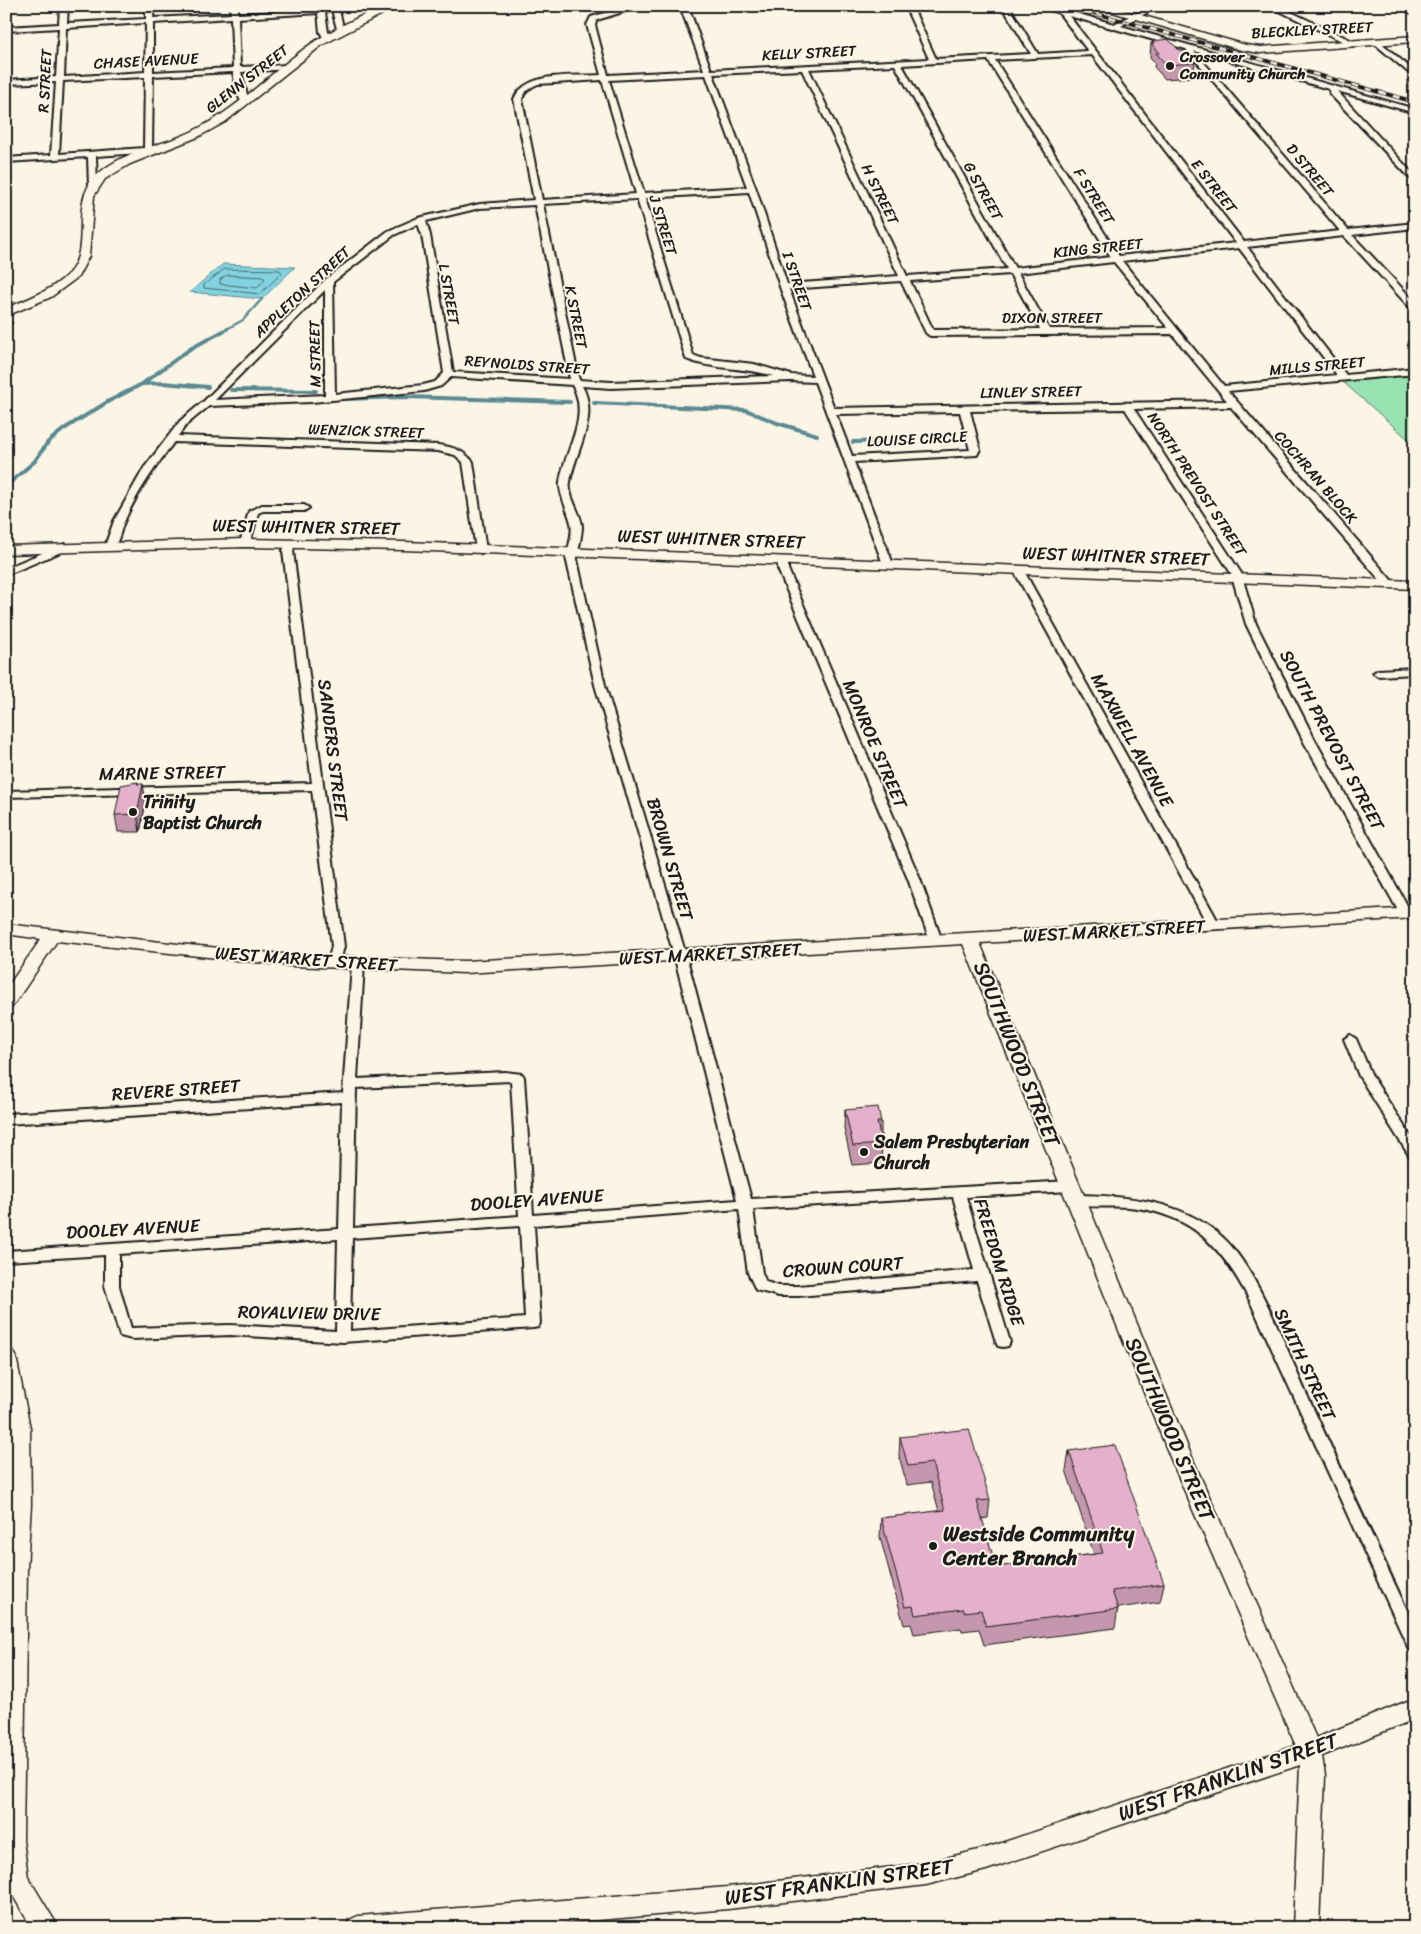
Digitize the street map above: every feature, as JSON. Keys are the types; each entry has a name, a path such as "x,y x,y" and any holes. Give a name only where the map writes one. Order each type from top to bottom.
{"street":[{"name":"R STREET","path":"55,157 64,6"},
{"path":"6,160 152,150 148,74 150,6"},
{"path":"234,6 238,69 241,94 245,102"},
{"path":"334,6 341,29"},
{"name":"GLENN STREET","path":"93,186 100,178 117,167 152,150 208,128 245,102 327,37 393,6"},
{"name":"J STREET","path":"639,6 594,19 591,25 605,78 689,357 699,361 754,367 790,378 818,379"},
{"name":"I STREET","path":"682,6 752,189 784,287 888,564"},
{"path":"908,6 934,60"},
{"path":"1006,6 1035,55"},
{"path":"1042,6 1415,111"},
{"name":"BLECKLEY STREET","path":"1097,6 1245,48 1277,50 1415,39"},
{"path":"1116,26 1157,6"},
{"path":"1272,6 1355,44"},
{"path":"1404,6 1415,13"},
{"path":"6,29 235,16 320,9 324,32 327,37"},
{"name":"E STREET","path":"1062,12 1344,378"},
{"path":"1378,42 1415,76"},
{"name":"D STREET","path":"1191,47 1190,50 1346,233 1415,308"},
{"name":"KELLY STREET","path":"527,85 555,80 1093,53"},
{"name":"F STREET","path":"990,58 1117,260 1222,389"},
{"name":"G STREET","path":"896,62 1046,332"},
{"name":"CHASE AVENUE","path":"6,82 287,67"},
{"name":"H STREET","path":"804,67 930,333"},
{"name":"K STREET","path":"527,85 518,99 575,382 581,392 584,410 579,439 564,484 577,526 571,553"},
{"path":"1333,87 1333,92 1415,180"},
{"path":"6,320 58,286 79,267 84,251 88,198 93,186 92,155"},
{"name":"APPLETON STREET","path":"110,546 119,522 149,468 183,423 207,403 329,281 379,241 392,233 421,220 480,206 752,189"},
{"name":"L STREET","path":"421,220 426,235 449,374"},
{"name":"KING STREET","path":"784,287 1011,271 1415,225"},
{"name":"M STREET","path":"329,281 330,397"},
{"name":"DIXON STREET","path":"930,333 1175,331"},
{"name":"MILLS STREET","path":"1222,389 1415,371"},
{"name":"REYNOLDS STREET","path":"207,403 330,397 424,388 438,384 449,374 611,385 790,378"},
{"name":"COCHRAN BLOCK","path":"1222,389 1389,584"},
{"name":"LINLEY STREET","path":"830,411 1234,404"},
{"name":"NORTH PREVOST STREET","path":"1128,406 1212,533 1238,579"},
{"name":"LOUISE CIRCLE","path":"847,458 974,454 975,449 964,408"},
{"name":"WENZICK STREET","path":"170,439 438,448 454,451 463,456 468,462 481,550"},
{"path":"245,543 254,511 262,508 304,508"},
{"name":"WEST WHITNER STREET","path":"6,550 245,543 290,544 888,564 1019,571 1415,585"},
{"name":"SANDERS STREET","path":"290,544 288,551 338,946 334,962"},
{"path":"6,572 64,548"},
{"name":"BROWN STREET","path":"571,553 569,560 600,685 680,955 746,1204"},
{"name":"MONROE STREET","path":"783,561 783,569 914,879 936,941"},
{"name":"MAXWELL AVENUE","path":"1019,571 1214,926"},
{"name":"SOUTH PREVOST STREET","path":"1238,579 1251,624 1302,725 1410,914"},
{"path":"1378,673 1415,671"},
{"name":"MARNE STREET","path":"6,794 319,786"},
{"name":"WEST MARKET STREET","path":"6,929 147,947 358,964 465,967 1410,914"},
{"path":"6,1003 52,935"},
{"name":"SOUTHWOOD STREET","path":"970,939 1183,1462 1310,1751 1313,1776 1306,1928"},
{"path":"343,1337 349,1091 358,964"},
{"path":"1350,1039 1366,1076 1415,1154"},
{"name":"REVERE STREET","path":"6,1119 349,1091 505,1076 517,1077 527,1220"},
{"name":"DOOLEY AVENUE","path":"6,1256 345,1234 746,1204 958,1192 1073,1193"},
{"name":"FREEDOM RIDGE","path":"958,1192 1003,1342"},
{"name":"SMITH STREET","path":"1073,1193 1154,1205 1185,1218 1217,1239 1235,1261 1267,1325 1415,1645"},
{"name":"CROWN COURT","path":"746,1204 755,1273 762,1286 778,1291 982,1275"},
{"name":"ROYALVIEW DRIVE","path":"112,1249 112,1286 125,1332 132,1334 230,1330 343,1337 534,1323 527,1220"},
{"path":"6,1356 19,1428 20,1505 11,1568 11,1840 16,1878 28,1901 46,1928"},
{"name":"WEST FRANKLIN STREET","path":"358,1928 728,1898 926,1874 986,1859 1310,1751 1415,1708"}],"green space":[{"path":"1415,375 1415,445 1343,382"}],"water":[{"path":"223,264 295,267 262,299 190,292"}],"building":[{"path":"1168,39 1180,51 1184,51 1195,63 1166,65 1156,53 1160,53 1151,43"},
{"path":"138,782 137,784 143,784 137,814 115,815 121,785"},
{"path":"878,1107 881,1122 877,1122 882,1144 853,1146 845,1110"},
{"name":"Westside Community Center Branch","path":"969,1429 990,1500 977,1501 996,1567 1103,1553 1069,1451 1115,1445 1164,1584 1112,1591 1118,1609 986,1626 981,1610 964,1612 963,1609 915,1615 913,1606 905,1607 881,1518 945,1510 932,1463 908,1466 900,1437"}],"waterway":[{"path":"225,330 243,320 262,299"},
{"path":"6,486 35,461 48,442 64,429 109,401 142,384 190,349 227,329"},
{"path":"143,384 163,383 208,387"},
{"path":"231,390 316,391"},
{"path":"344,399 405,397 570,402"},
{"path":"594,403 746,410 777,423 817,435"},
{"path":"853,442 914,440"}],"railway":[{"path":"1069,6 1415,102"}],"place":[{"name":"Crossover Community Church","path":"1170,66"},
{"name":"Trinity Baptist Church","path":"133,812"},
{"name":"Salem Presbyterian Church","path":"864,1152"},
{"name":"Westside Community Center Branch","path":"933,1546"}]}
